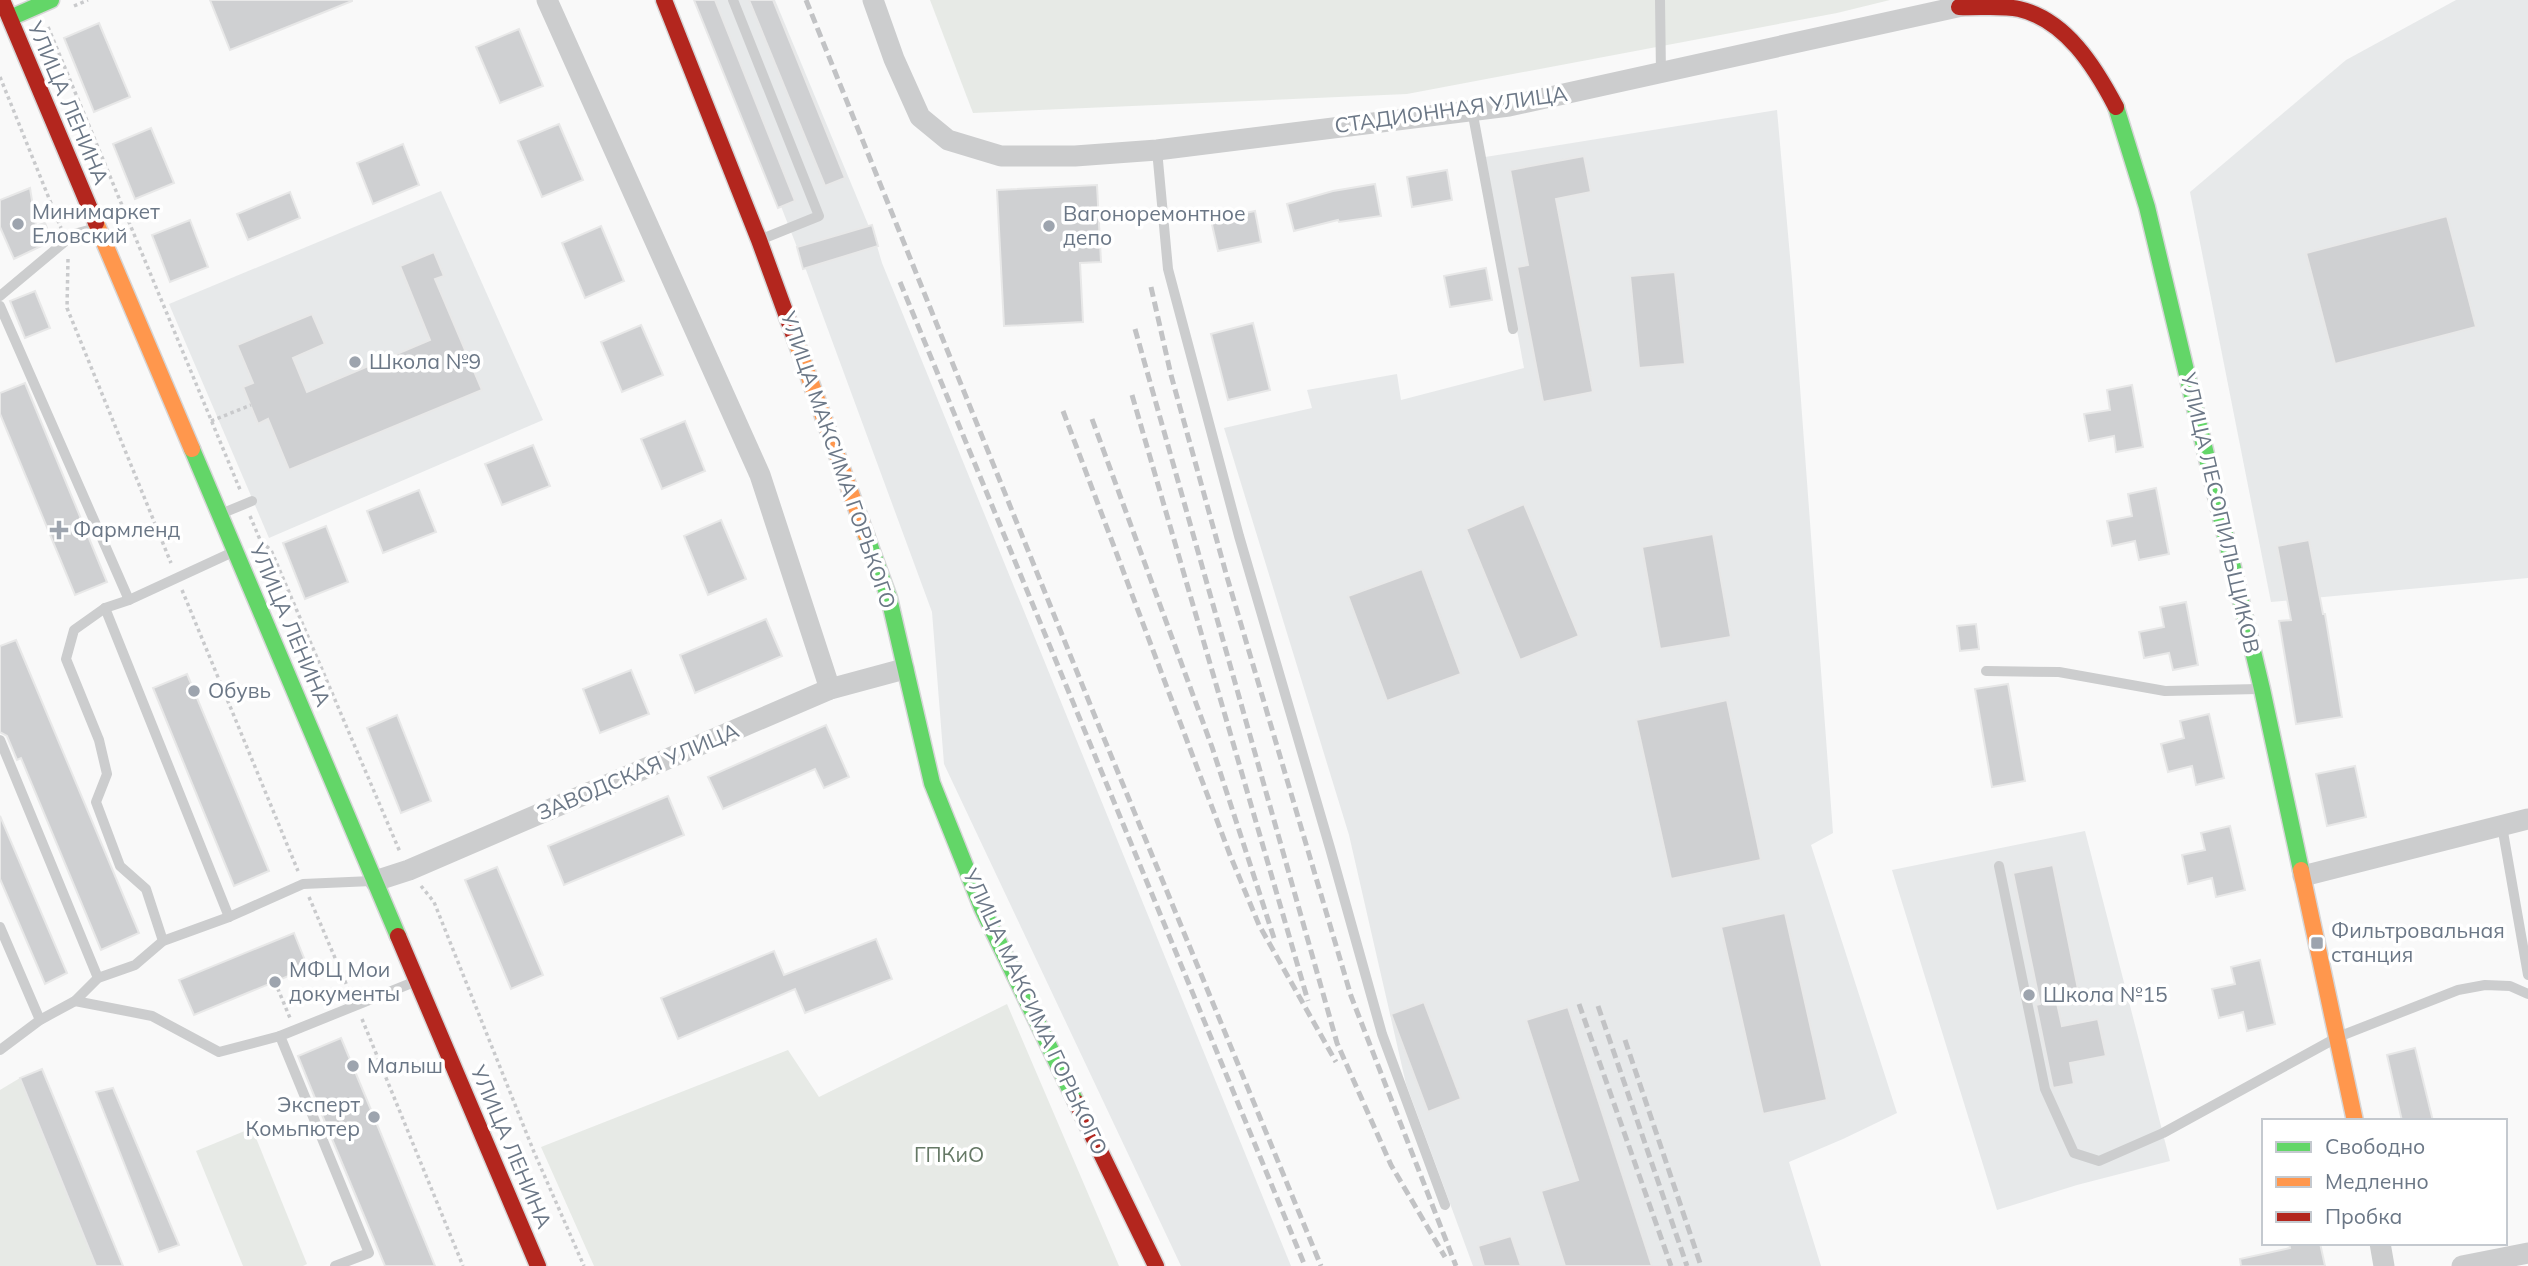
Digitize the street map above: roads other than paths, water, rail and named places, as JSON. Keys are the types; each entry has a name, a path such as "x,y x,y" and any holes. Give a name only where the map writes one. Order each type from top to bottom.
{"street":[{"name":"УЛИЦА ЛЕНИНА","path":"2,0 538,1266"},
{"path":"547,0 760,475 831,689"},
{"name":"УЛИЦА МАКСИМА ГОРЬКОГО","path":"664,0 759,240 889,598 932,783 982,908 1156,1266"},
{"name":"СТАДИОННАЯ УЛИЦА","path":"873,0 894,59 920,117 948,140 1001,156 1075,156 1157,150 1509,106 1985,0"},
{"path":"10,18 45,3"},
{"name":"УЛИЦА ЛЕСОПИЛЬЩИКОВ","path":"1959,7 2019,9 2057,26 2103,82 2116,107 2147,206 2262,689 2355,1119"},
{"name":"ЗАВОДСКАЯ УЛИЦА","path":"375,881 409,870 831,689 904,669"},
{"path":"2303,876 2528,819"},
{"path":"2380,1245 2384,1266"},
{"path":"2462,1266 2528,1253"}],"lane":[{"path":"733,0 819,216 759,240"},
{"path":"1660,0 1661,74"},
{"path":"1472,110 1513,330"},
{"path":"1157,150 1168,269 1239,536 1382,1034 1445,1205"},
{"path":"0,296 74,234 99,228"},
{"path":"0,306 129,600"},
{"path":"220,514 249,503"},
{"path":"163,940 146,889 120,866 96,802 107,774 99,740 66,659 74,630 105,608 178,579 236,551"},
{"path":"105,608 229,917"},
{"path":"1986,671 2060,672 2165,691 2262,689"},
{"path":"0,740 98,978"},
{"path":"2502,826 2528,975"},
{"path":"1999,866 2045,1089 2074,1153 2099,1161 2163,1133 2338,1037 2458,990 2485,985 2510,986 2528,993"},
{"path":"0,1051 40,1020 75,1000 98,978 135,965 163,940 229,917 303,884 375,881"},
{"path":"0,927 40,1020"},
{"path":"75,1000 152,1016 219,1052 281,1036 419,980"},
{"path":"281,1036 369,1252 335,1266"}],"railway":[{"path":"806,0 1094,714 1321,1266"},
{"path":"900,282 1305,1266"},
{"path":"1151,287 1171,375 1227,577 1351,996 1456,1266"},
{"path":"1135,329 1337,1043 1391,1165 1445,1257"},
{"path":"1132,395 1308,1001"},
{"path":"1063,411 1230,855 1259,925 1336,1062"},
{"path":"1092,419 1212,747 1274,938"},
{"path":"1579,1004 1671,1266"},
{"path":"1598,1006 1687,1266"},
{"path":"1625,1040 1701,1266"}],"place":[{"name":"Минимаркет Еловский","path":"18,224"},
{"name":"Вагоноремонтное депо","path":"1049,226"},
{"name":"Школа №9","path":"355,362"},
{"name":"Фармленд","path":"59,530"},
{"name":"Обувь","path":"194,691"},
{"name":"Фильтровальная станция","path":"2317,943"},
{"name":"МФЦ Мои документы","path":"275,982"},
{"name":"Школа №15","path":"2029,995"},
{"name":"Малыш","path":"353,1066"},
{"name":"Эксперт Комьпютер","path":"374,1117"}],"park label":[{"name":"ГПКиО","path":"949,1155"}]}
